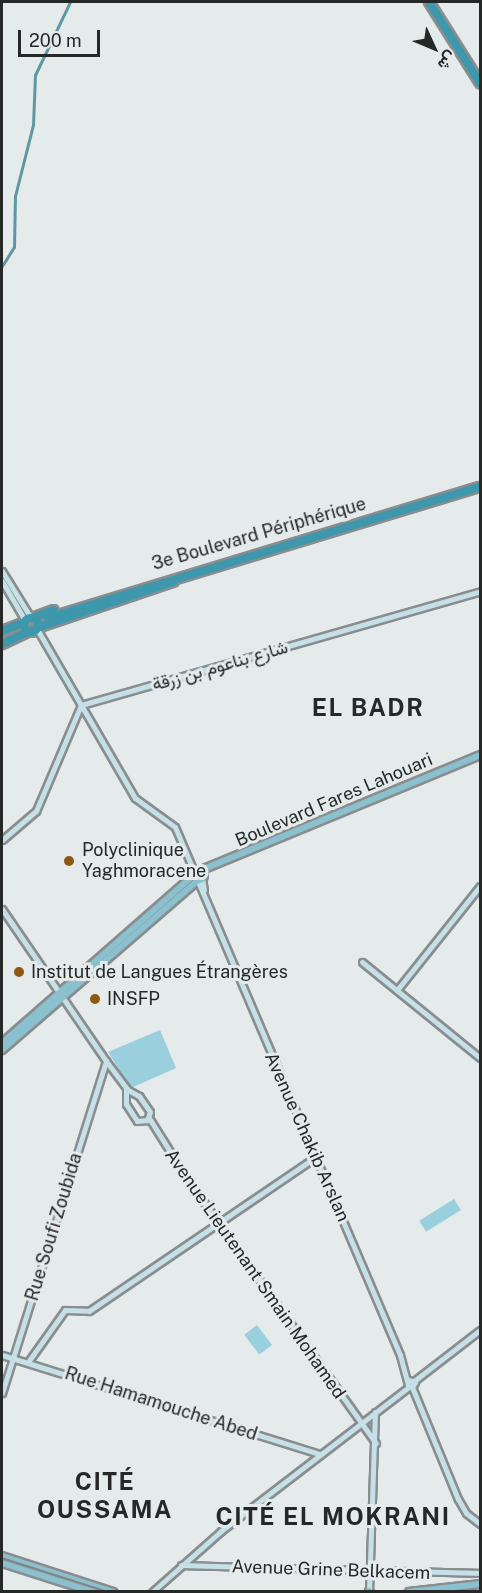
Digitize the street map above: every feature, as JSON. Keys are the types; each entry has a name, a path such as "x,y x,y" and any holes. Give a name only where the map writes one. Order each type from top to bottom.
{"highway":[{"path":"429,2 477,70 480,90"},
{"path":"435,2 477,70 480,83"},
{"name":"3e Boulevard Périphérique","path":"332,532 480,487"},
{"path":"48,619 332,532 480,492"},
{"path":"2,631 106,592 163,576 173,580"},
{"path":"2,640 173,580"},
{"path":"29,620 34,630"},
{"path":"2,640 15,632"}],"main road":[{"path":"2,571 29,620"},
{"path":"2,581 29,620"},
{"name":"شارع بناعوم بن زرقة","path":"81,705 480,591"},
{"path":"34,630 43,640 137,802 171,822 198,878"},
{"path":"2,840 36,811 81,705"},
{"name":"Boulevard Fares Lahouari","path":"198,878 217,866 480,756"},
{"path":"2,1043 198,878"},
{"path":"2,1050 60,995 198,878"},
{"name":"Avenue Chakib Arslan","path":"198,878 458,1499 466,1513 480,1524"},
{"path":"397,990 480,886"},
{"path":"2,909 106,1061 126,1088 150,1112 147,1121 137,1120 126,1098 126,1088"},
{"path":"362,962 480,1058"},
{"name":"Rue Soufi Zoubida","path":"2,1393 106,1061"},
{"path":"126,1098 133,1094"},
{"name":"Avenue Lieutenant Smain Mohamed","path":"147,1121 376,1443"},
{"path":"28,1362 65,1310 89,1311 316,1157"},
{"path":"152,1592 181,1564 480,1330"},
{"name":"Rue Hamamouche Abed","path":"2,1355 320,1454"},
{"path":"369,1591 376,1443 375,1412"},
{"path":"2,1556 113,1592"},
{"path":"2,1563 93,1592"},
{"name":"Avenue Grine Belkacem","path":"181,1564 370,1572 480,1573"},
{"path":"409,1592 480,1584"}],"shaded area":[{"path":"160,1030 176,1068 131,1088 108,1052"},
{"path":"454,1199 461,1210 426,1232 419,1221"},
{"path":"257,1325 272,1345 259,1355 244,1335"}],"waterway":[{"path":"2,266 14,247 15,196 33,125 35,75 70,2"}],"tunnel":[{"path":"17,629 48,618"}],"tram line":[{"path":"2,1558 108,1592"}],"place":[{"name":"Polyclinique Yaghmoracene","path":"69,861"},
{"name":"Institut de Langues Étrangères","path":"19,972"},
{"name":"INSFP","path":"95,999"}],"district":[{"name":"EL BADR","path":"368,708"},
{"name":"CITÉ OUSSAMA","path":"105,1496"},
{"name":"CITÉ EL MOKRANI","path":"333,1517"}]}
